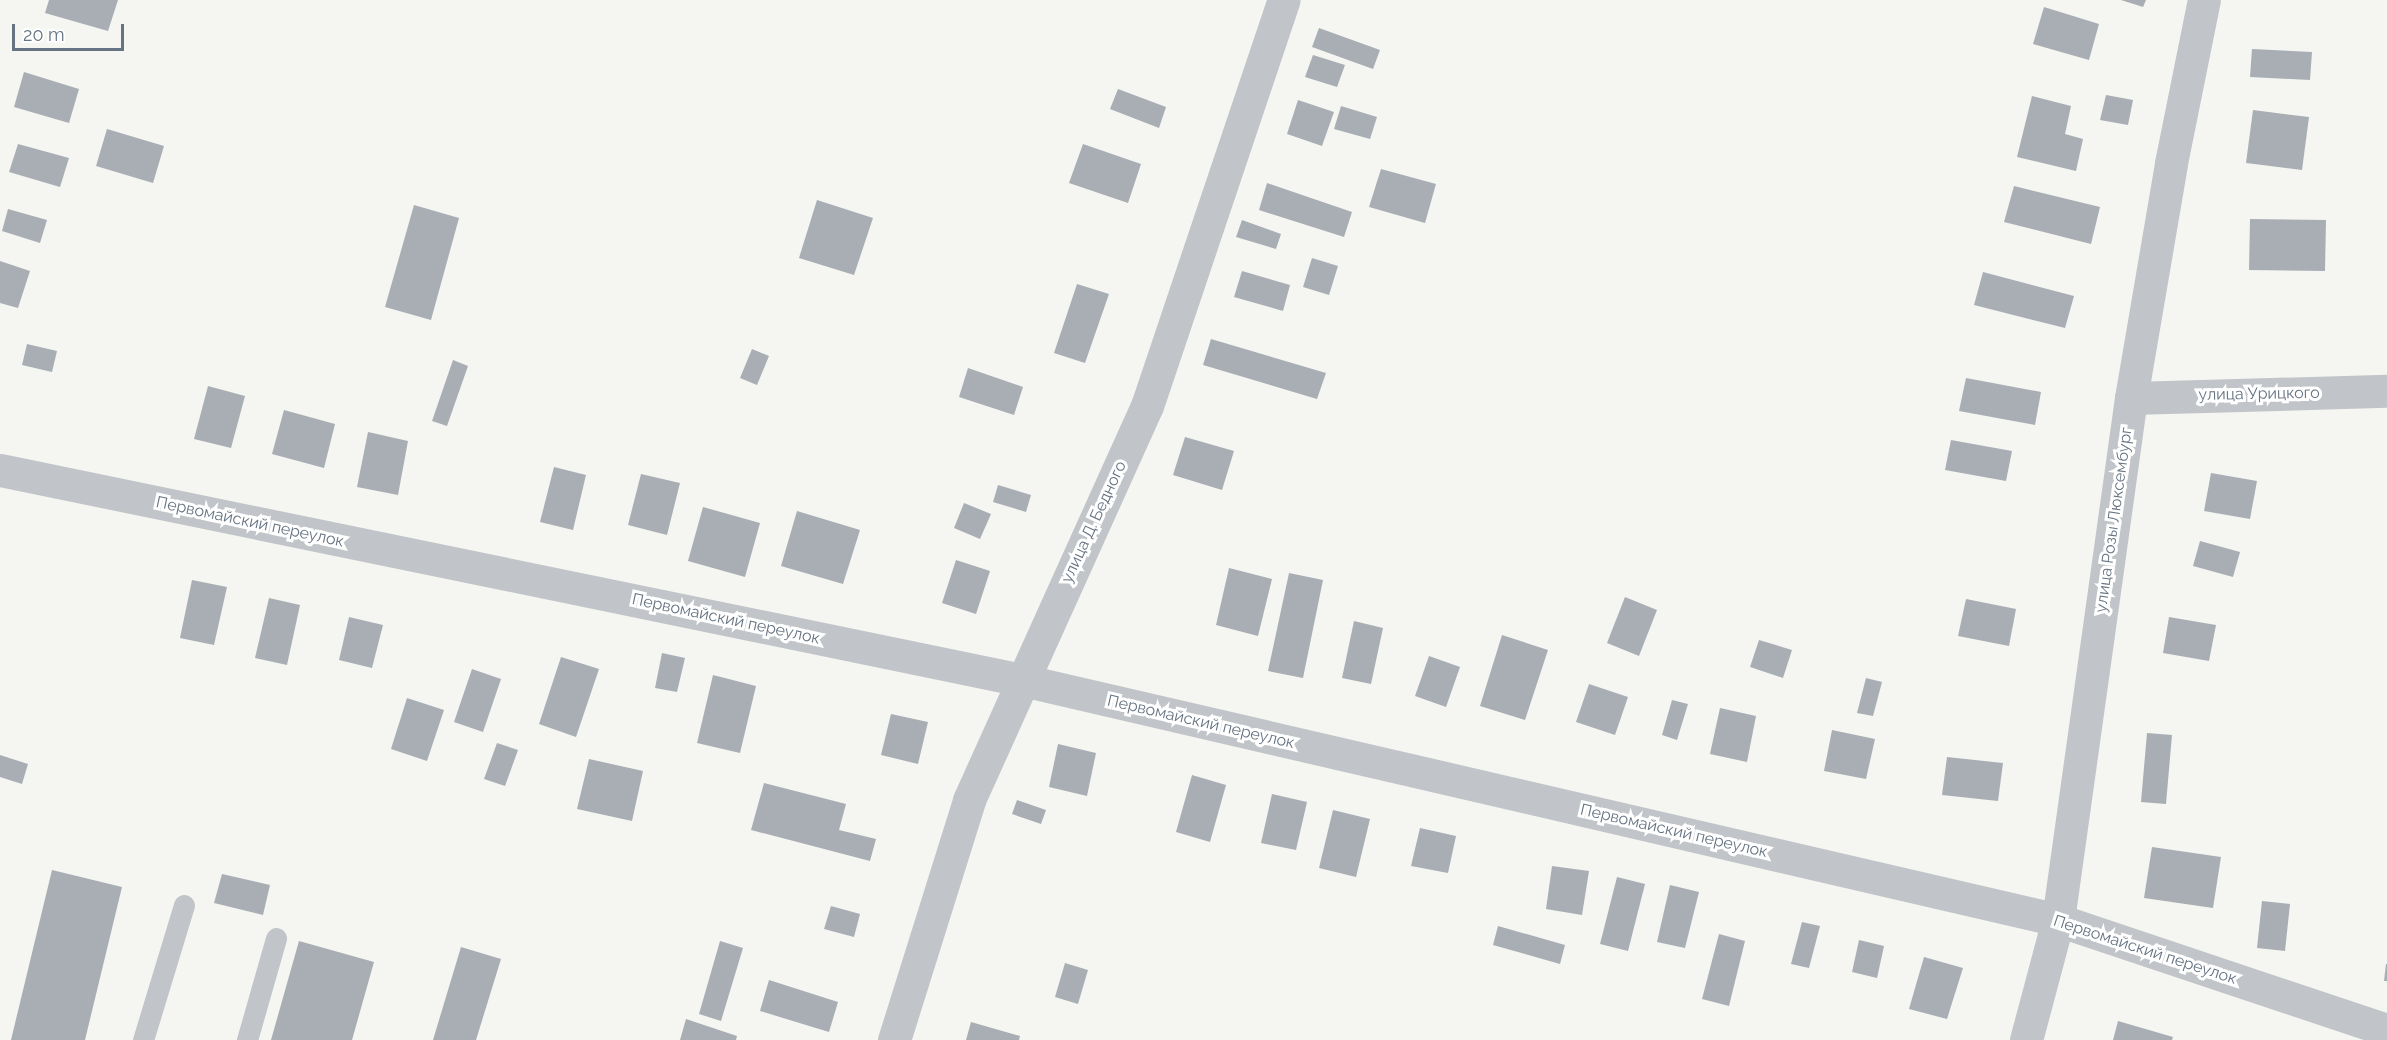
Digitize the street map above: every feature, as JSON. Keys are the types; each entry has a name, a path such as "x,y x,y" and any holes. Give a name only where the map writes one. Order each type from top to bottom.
{"street":[{"name":"улица Д. Бедного","path":"894,1040 969,800 1147,406 1284,0"},
{"name":"улица Розы Люксембург","path":"2026,1040 2058,920 2131,398 2171,163 2204,0"},
{"name":"улица Урицкого","path":"2131,398 2387,391"},
{"name":"Первомайский переулок","path":"0,470 1022,680 2058,920 2387,1030"}],"lane":[{"path":"143,1040 184,905"},
{"path":"247,1040 276,938"}],"building":[{"path":"49,0 118,0 108,31 45,13"},
{"path":"2121,0 2146,0 2143,7"},
{"path":"2044,7 2099,24 2089,60 2033,44"},
{"path":"1319,28 1380,50 1373,69 1312,47"},
{"path":"2252,49 2312,52 2310,80 2250,77"},
{"path":"1313,55 1345,65 1337,87 1305,77"},
{"path":"24,72 79,89 69,123 14,107"},
{"path":"1118,89 1166,107 1159,128 1110,109"},
{"path":"2106,95 2133,100 2128,125 2100,120"},
{"path":"2032,96 2071,106 2065,134 2083,139 2076,171 2017,157"},
{"path":"1298,100 1334,112 1322,146 1287,134"},
{"path":"1341,106 1377,117 1370,139 1334,129"},
{"path":"2253,110 2309,117 2302,170 2246,163"},
{"path":"107,129 164,146 153,183 96,166"},
{"path":"18,144 69,158 60,187 9,172"},
{"path":"1083,144 1141,164 1128,203 1069,183"},
{"path":"1381,169 1436,184 1425,223 1369,207"},
{"path":"1267,183 1352,212 1344,237 1259,210"},
{"path":"2014,186 2100,207 2091,244 2004,222"},
{"path":"817,200 873,218 854,275 799,258"},
{"path":"414,205 459,218 431,320 385,307"},
{"path":"8,209 47,220 40,243 2,231"},
{"path":"2250,219 2326,220 2325,271 2249,270"},
{"path":"1242,220 1281,234 1276,249 1236,237"},
{"path":"1312,258 1338,266 1329,295 1303,287"},
{"path":"0,261 30,271 18,308 0,303"},
{"path":"1242,271 1290,285 1283,311 1234,297"},
{"path":"1983,272 2074,296 2065,328 1974,305"},
{"path":"1077,284 1109,294 1085,363 1054,353"},
{"path":"1211,339 1326,373 1317,399 1203,365"},
{"path":"27,344 57,351 52,372 22,365"},
{"path":"752,349 769,356 757,385 740,378"},
{"path":"453,360 468,366 447,426 432,421"},
{"path":"968,368 1023,387 1014,415 959,397"},
{"path":"1966,378 2041,392 2035,425 1959,411"},
{"path":"208,386 245,396 231,448 194,439"},
{"path":"284,410 335,424 324,468 272,454"},
{"path":"368,432 408,441 398,495 357,487"},
{"path":"1185,437 1234,451 1222,490 1173,475"},
{"path":"1951,440 2012,451 2006,481 1945,470"},
{"path":"554,467 586,475 573,530 540,522"},
{"path":"2211,473 2257,481 2250,519 2204,511"},
{"path":"641,474 680,483 667,535 628,525"},
{"path":"998,485 1031,495 1026,512 993,502"},
{"path":"964,503 991,514 980,539 954,528"},
{"path":"703,507 760,523 745,577 688,561"},
{"path":"797,511 860,530 843,584 781,566"},
{"path":"2200,541 2240,552 2233,577 2193,566"},
{"path":"956,560 990,571 976,614 942,603"},
{"path":"1229,568 1272,579 1258,636 1216,625"},
{"path":"1289,573 1323,580 1303,678 1268,671"},
{"path":"192,580 227,587 214,645 180,638"},
{"path":"1625,597 1657,610 1639,656 1607,643"},
{"path":"269,598 300,605 287,665 255,658"},
{"path":"1966,599 2016,609 2009,646 1958,636"},
{"path":"349,617 383,625 372,668 339,660"},
{"path":"2169,617 2216,625 2209,661 2163,653"},
{"path":"1354,621 1383,628 1371,684 1342,678"},
{"path":"1502,635 1548,650 1525,720 1480,706"},
{"path":"1759,640 1792,650 1783,678 1750,667"},
{"path":"662,653 685,658 677,692 655,688"},
{"path":"1429,656 1460,667 1446,707 1415,696"},
{"path":"561,657 599,669 576,737 539,724"},
{"path":"472,669 501,679 483,732 454,722"},
{"path":"713,675 756,686 740,753 697,743"},
{"path":"1866,678 1882,682 1873,716 1857,713"},
{"path":"1589,684 1628,697 1615,735 1576,722"},
{"path":"407,698 444,710 427,761 391,749"},
{"path":"1672,700 1688,704 1677,740 1662,735"},
{"path":"1720,708 1756,716 1747,762 1710,754"},
{"path":"891,714 928,722 918,764 881,755"},
{"path":"1832,730 1875,739 1866,779 1824,771"},
{"path":"2147,733 2172,735 2166,804 2141,802"},
{"path":"497,743 518,750 505,786 484,779"},
{"path":"1058,744 1096,753 1087,796 1049,787"},
{"path":"0,755 28,764 22,784 0,777"},
{"path":"1947,757 2003,763 1998,801 1942,795"},
{"path":"589,759 643,771 632,821 577,809"},
{"path":"1192,775 1226,785 1210,842 1176,832"},
{"path":"764,783 846,804 839,830 876,839 870,861 751,830"},
{"path":"1272,794 1307,802 1296,850 1261,843"},
{"path":"1017,800 1046,810 1041,824 1012,814"},
{"path":"1333,810 1370,819 1356,877 1319,868"},
{"path":"1420,828 1456,836 1448,873 1411,866"},
{"path":"2152,847 2221,857 2213,908 2144,898"},
{"path":"1552,866 1589,871 1582,915 1546,909"},
{"path":"52,870 122,887 85,1040 11,1040"},
{"path":"222,874 270,885 263,915 214,903"},
{"path":"1617,877 1645,884 1628,951 1600,944"},
{"path":"1670,885 1699,892 1685,948 1657,942"},
{"path":"2262,901 2290,904 2285,951 2257,948"},
{"path":"831,906 860,914 854,937 824,929"},
{"path":"1802,922 1820,926 1809,968 1791,964"},
{"path":"1498,926 1565,945 1560,964 1493,945"},
{"path":"1719,934 1745,941 1729,1006 1702,999"},
{"path":"1859,940 1884,946 1877,978 1852,972"},
{"path":"299,941 374,962 352,1040 271,1040"},
{"path":"720,941 743,948 721,1021 699,1014"},
{"path":"461,947 501,959 476,1040 433,1040"},
{"path":"1924,957 1963,968 1947,1019 1909,1009"},
{"path":"1065,963 1088,970 1078,1004 1055,997"},
{"path":"2386,964 2387,981 2384,981"},
{"path":"769,980 838,1002 829,1032 760,1011"},
{"path":"686,1019 737,1036 736,1040 680,1040"},
{"path":"2118,1021 2173,1037 2172,1040 2113,1040"},
{"path":"971,1022 1020,1036 1019,1040 966,1040"}]}
